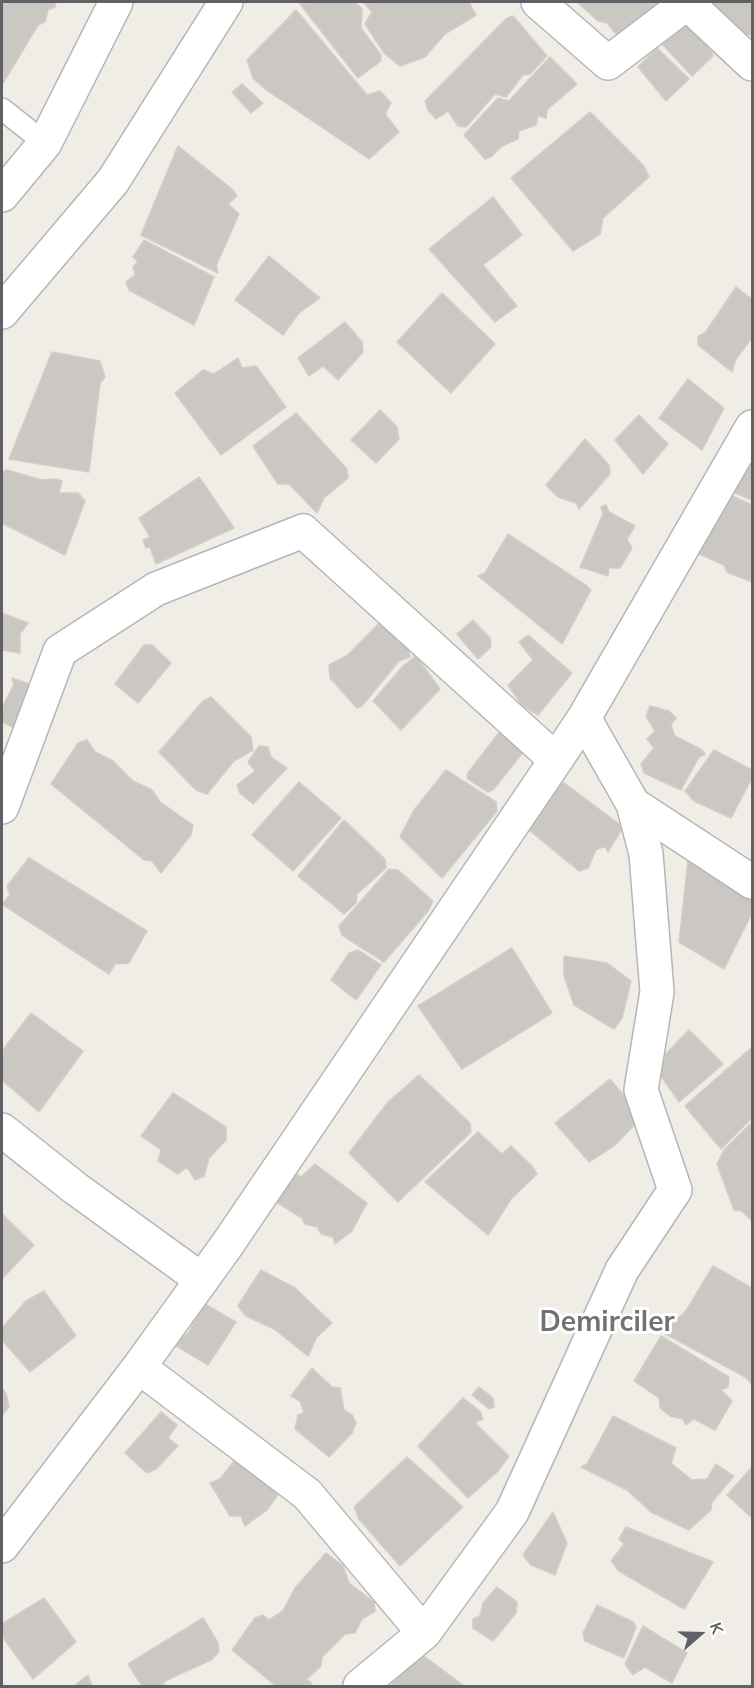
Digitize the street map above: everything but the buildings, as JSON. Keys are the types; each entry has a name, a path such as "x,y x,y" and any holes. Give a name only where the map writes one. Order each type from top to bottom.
{"street":[{"path":"2,195 45,143 116,2"},
{"path":"2,312 112,181 226,2"},
{"path":"538,2 608,63 687,2 753,64"},
{"path":"2,1546 202,1280 556,760 584,718 753,427"},
{"path":"2,807 60,651 156,589 303,531 556,760"},
{"path":"360,1686 424,1633 512,1512 622,1270 675,1190 641,1090 657,992 645,854 633,804 584,718"},
{"path":"633,804 753,882"},
{"path":"2,1130 75,1188 202,1280"},
{"path":"139,1366 307,1494 424,1633"}],"lane":[{"path":"2,109 45,143"}],"district":[{"name":"Demirciler","path":"607,1323"}]}
